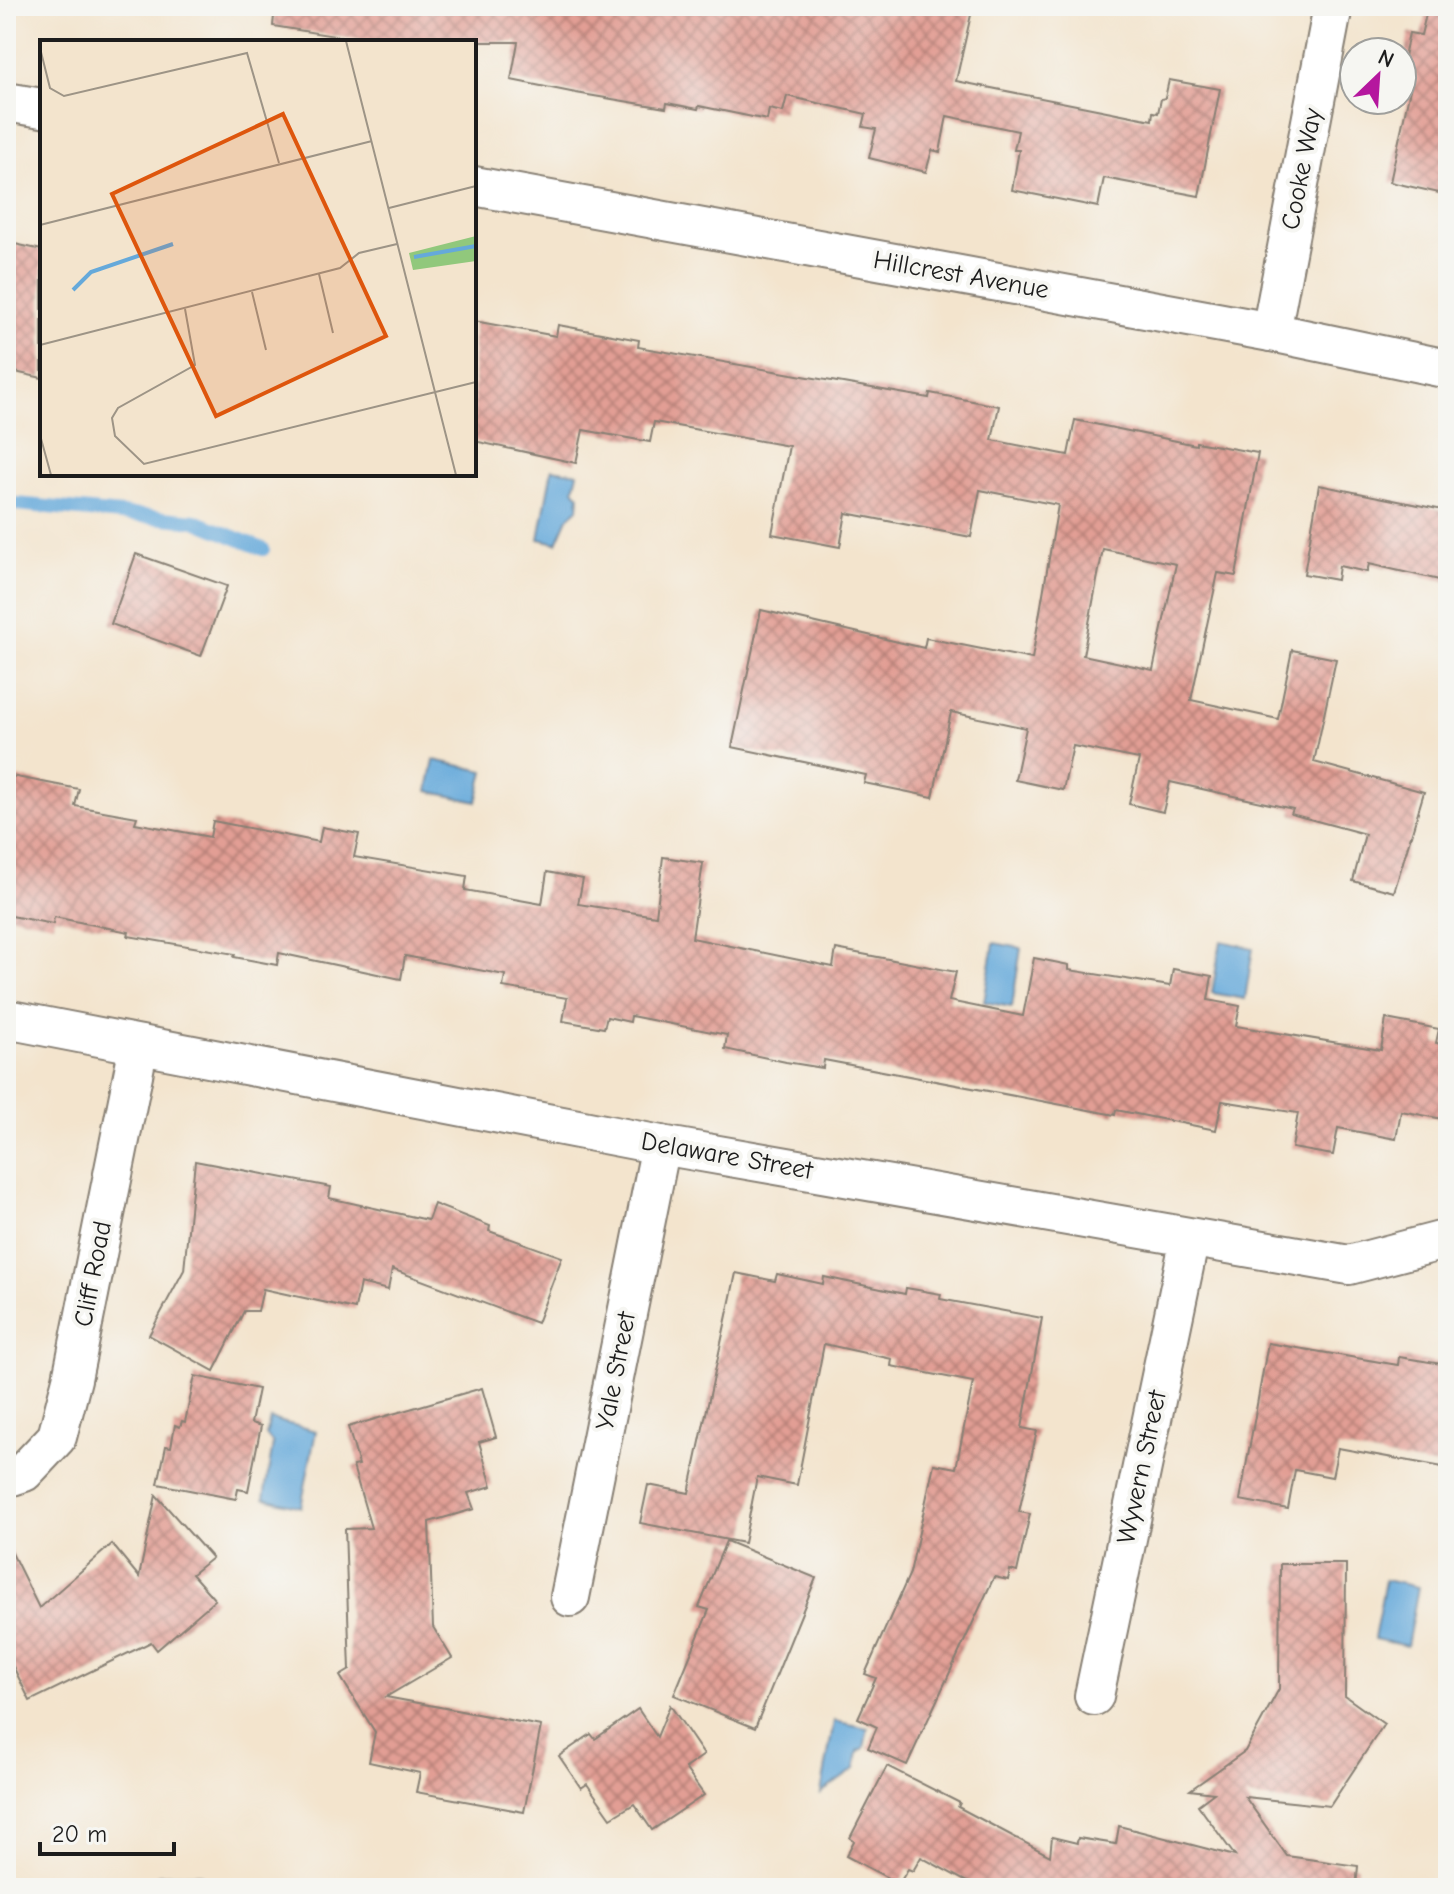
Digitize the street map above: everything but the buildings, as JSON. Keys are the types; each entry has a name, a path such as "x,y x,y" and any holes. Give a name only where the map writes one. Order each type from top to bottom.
{"street":[{"name":"Cooke Way","path":"1271,332 1333,6"},
{"path":"6,102 40,108"},
{"name":"Hillcrest Avenue","path":"476,186 1271,332 1448,369"},
{"name":"Delaware Street","path":"6,1019 661,1145 1349,1265 1448,1239"},
{"name":"Cliff Road","path":"6,1478 24,1472 57,1437 72,1379 139,1045"},
{"name":"Yale Street","path":"570,1597 661,1145"},
{"name":"Wyvern Street","path":"1094,1696 1190,1238"}],"water":[{"path":"552,469 578,473 574,489 579,495 578,509 568,518 557,543 539,539"},
{"path":"434,760 484,771 477,802 428,791"},
{"path":"1221,941 1253,948 1245,999 1212,993"},
{"path":"994,943 1021,948 1012,1007 984,1002"},
{"path":"270,1419 316,1431 301,1507 264,1498 273,1444 266,1435"},
{"path":"1385,1580 1418,1587 1407,1646 1374,1639"},
{"path":"834,1721 868,1728 864,1748 858,1751 855,1769 821,1793"},
{"path":"200,1874 214,1888 150,1888 158,1875"}],"waterway":[{"path":"6,503 195,521 263,549"}]}
